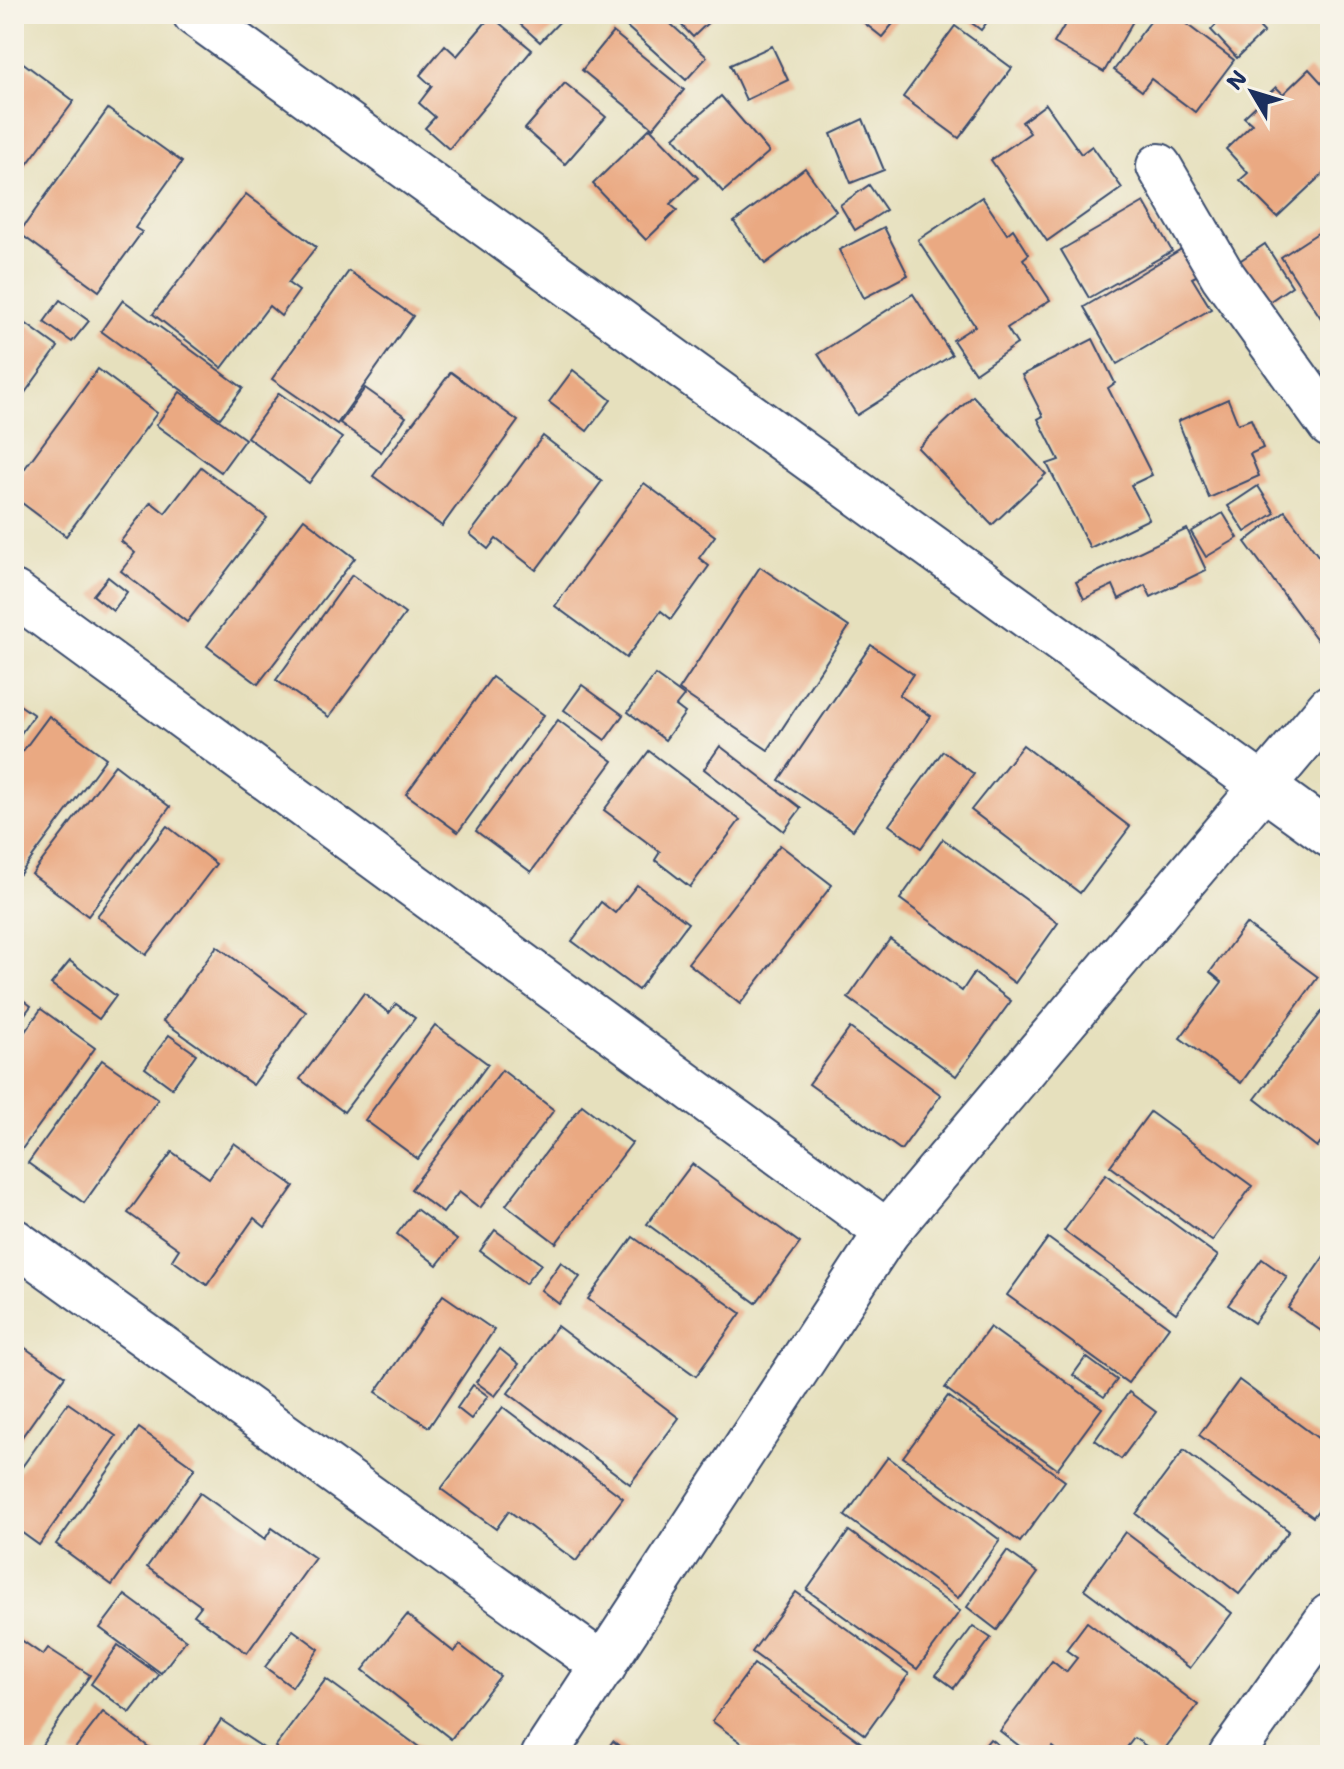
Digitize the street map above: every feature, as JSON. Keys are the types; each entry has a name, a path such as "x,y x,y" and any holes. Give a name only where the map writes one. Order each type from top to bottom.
{"street":[{"path":"195,14 1330,835"},
{"path":"1159,166 1223,276 1330,425"},
{"path":"14,593 887,1232"},
{"path":"544,1755 887,1232 1330,707"},
{"path":"14,1241 604,1666"},
{"path":"1231,1755 1330,1616"}],"building":[{"path":"509,14 567,14 540,42"},
{"path":"660,14 707,57 686,80 615,16"},
{"path":"671,14 717,14 693,37"},
{"path":"853,14 901,14 882,37"},
{"path":"960,14 993,14 981,30"},
{"path":"1071,14 1137,14 1104,72 1054,43"},
{"path":"1156,14 1173,14 1234,60 1195,112 1151,79 1142,91 1114,70"},
{"path":"1226,14 1247,14 1264,32 1237,58 1211,30"},
{"path":"491,16 532,50 449,149 425,128 435,117 419,103 432,86 420,75 445,45 457,56"},
{"path":"955,26 1012,68 959,138 903,97"},
{"path":"613,32 684,90 653,128 582,70"},
{"path":"772,46 788,80 746,100 730,65"},
{"path":"14,56 74,101 14,182"},
{"path":"1309,69 1330,92 1330,167 1277,217 1240,180 1248,173 1226,149 1252,124 1244,117 1276,87 1283,94"},
{"path":"565,83 606,117 565,164 525,129"},
{"path":"721,96 769,152 723,192 674,137"},
{"path":"1046,104 1081,154 1092,146 1122,188 1047,241 991,160 1030,133 1022,122"},
{"path":"108,109 182,162 135,228 142,232 99,291 19,233"},
{"path":"863,119 884,170 851,183 831,134"},
{"path":"650,128 698,178 670,204 677,210 646,240 593,184"},
{"path":"805,168 836,211 765,264 734,222"},
{"path":"869,185 886,210 855,230 840,205"},
{"path":"246,194 316,247 288,283 299,291 281,316 269,306 222,368 153,314"},
{"path":"982,197 1007,234 1013,229 1029,254 1023,259 1050,300 1007,328 1017,344 975,373 953,340 975,326 918,240"},
{"path":"1144,202 1172,251 1089,298 1061,250"},
{"path":"1330,225 1330,332 1281,257"},
{"path":"884,227 908,275 864,298 839,250"},
{"path":"1195,241 1210,269 1192,278 1211,309 1117,364 1084,307"},
{"path":"1265,244 1292,286 1263,306 1235,264"},
{"path":"349,271 413,316 337,424 272,379"},
{"path":"913,294 952,355 857,415 818,354"},
{"path":"60,300 89,321 72,342 44,322"},
{"path":"123,300 243,388 220,418 101,331"},
{"path":"14,315 58,347 14,408"},
{"path":"1093,339 1115,383 1108,388 1152,475 1131,485 1149,519 1090,548 1047,464 1059,460 1038,419 1043,416 1022,375"},
{"path":"98,369 157,413 66,536 14,497 14,483"},
{"path":"573,370 611,400 587,431 549,402"},
{"path":"451,372 518,421 442,526 373,476"},
{"path":"365,388 406,417 381,452 340,423"},
{"path":"180,392 245,439 221,472 156,425"},
{"path":"279,393 342,438 309,483 247,437"},
{"path":"973,396 1046,474 992,525 918,448"},
{"path":"1228,399 1238,424 1251,419 1263,448 1250,454 1259,476 1209,498 1178,421"},
{"path":"543,436 602,481 536,570 496,539 488,549 470,534"},
{"path":"201,467 267,518 187,622 121,571 135,553 121,541 151,502 165,513"},
{"path":"644,483 715,536 699,558 709,566 671,619 661,611 626,658 555,606"},
{"path":"1258,486 1275,513 1245,532 1228,506"},
{"path":"1285,511 1330,572 1330,638 1321,645 1245,542"},
{"path":"1223,513 1238,538 1206,557 1191,532"},
{"path":"304,519 355,558 258,684 207,646"},
{"path":"1187,529 1206,570 1151,597 1145,585 1119,599 1113,585 1084,599 1076,582"},
{"path":"760,567 849,627 768,750 679,690"},
{"path":"352,575 405,614 329,717 276,680"},
{"path":"108,577 127,592 113,611 93,595"},
{"path":"871,645 913,674 899,695 931,716 853,830 779,780"},
{"path":"655,675 684,696 676,706 685,713 665,740 628,712"},
{"path":"492,677 544,715 458,832 406,794"},
{"path":"582,685 623,715 605,740 564,710"},
{"path":"14,701 34,715 14,743"},
{"path":"49,716 106,758 20,874 14,869 14,763"},
{"path":"558,720 613,761 531,872 476,831"},
{"path":"1023,745 1130,827 1080,893 971,810"},
{"path":"720,746 801,808 784,831 704,769"},
{"path":"649,751 740,820 690,887 655,860 660,852 604,810"},
{"path":"943,751 974,774 921,848 889,825"},
{"path":"115,765 170,807 88,916 32,874"},
{"path":"167,826 216,864 146,955 97,916"},
{"path":"943,839 1058,923 1015,983 900,899"},
{"path":"780,845 832,885 740,1004 688,963"},
{"path":"637,885 688,923 638,990 572,941 601,902 615,913"},
{"path":"1246,924 1318,977 1241,1083 1180,1038 1222,982 1210,972"},
{"path":"890,939 962,991 974,973 1011,1001 956,1076 848,998"},
{"path":"217,946 306,1012 253,1085 163,1021"},
{"path":"70,961 116,996 99,1019 51,984"},
{"path":"14,993 31,1006 14,1028"},
{"path":"364,993 389,1013 396,1004 415,1018 344,1112 300,1079"},
{"path":"1330,1001 1330,1130 1317,1147 1255,1099"},
{"path":"41,1009 95,1048 17,1156 14,1047"},
{"path":"435,1025 488,1064 418,1159 365,1120"},
{"path":"850,1028 941,1095 901,1150 809,1084"},
{"path":"169,1035 196,1054 172,1088 145,1068"},
{"path":"102,1060 158,1099 84,1203 28,1163"},
{"path":"502,1070 554,1110 480,1208 459,1192 443,1213 411,1189"},
{"path":"582,1105 632,1143 556,1243 506,1205"},
{"path":"1150,1112 1252,1186 1212,1241 1110,1166"},
{"path":"234,1143 294,1186 265,1227 254,1218 207,1285 172,1260 179,1249 128,1213 172,1152 209,1178"},
{"path":"692,1164 800,1243 756,1303 647,1224"},
{"path":"1106,1174 1218,1256 1176,1313 1064,1231"},
{"path":"416,1209 457,1240 437,1265 397,1234"},
{"path":"495,1230 541,1264 525,1284 480,1251"},
{"path":"633,1237 741,1313 696,1376 588,1299"},
{"path":"1048,1238 1169,1327 1128,1383 1007,1295"},
{"path":"1327,1252 1330,1254 1330,1337 1288,1308"},
{"path":"1262,1259 1287,1277 1254,1323 1228,1305"},
{"path":"561,1262 580,1277 559,1304 541,1290"},
{"path":"443,1295 494,1330 429,1427 376,1392"},
{"path":"557,1326 679,1418 630,1484 508,1393"},
{"path":"990,1327 1102,1408 1057,1469 945,1388"},
{"path":"14,1340 65,1376 14,1448"},
{"path":"500,1349 519,1364 495,1396 476,1382"},
{"path":"1086,1357 1117,1380 1104,1397 1073,1375"},
{"path":"1239,1380 1330,1447 1330,1494 1313,1517 1199,1435"},
{"path":"473,1385 488,1396 471,1419 457,1408"},
{"path":"1129,1392 1156,1412 1121,1459 1095,1440"},
{"path":"948,1396 1065,1481 1020,1542 903,1457"},
{"path":"68,1403 116,1436 39,1545 14,1527 14,1478"},
{"path":"503,1407 623,1498 576,1561 509,1511 496,1529 441,1489"},
{"path":"139,1428 195,1468 112,1585 56,1544"},
{"path":"1184,1450 1289,1531 1239,1594 1136,1514"},
{"path":"888,1457 1000,1540 958,1598 845,1516"},
{"path":"200,1493 265,1539 272,1528 315,1558 247,1653 194,1615 201,1606 147,1567"},
{"path":"849,1531 960,1611 917,1669 807,1590"},
{"path":"1125,1532 1232,1613 1190,1668 1084,1589"},
{"path":"1007,1551 1038,1573 997,1630 967,1607"},
{"path":"796,1592 909,1674 865,1735 752,1652"},
{"path":"125,1595 186,1640 161,1673 100,1628"},
{"path":"407,1615 454,1652 460,1645 500,1676 451,1739 363,1670"},
{"path":"1087,1622 1198,1705 1160,1755 1134,1738 1121,1755 1062,1755 1052,1747 1046,1755 1031,1755 1000,1731 1052,1661 1066,1672 1077,1658 1066,1650"},
{"path":"973,1626 991,1638 954,1688 936,1675"},
{"path":"293,1630 319,1649 292,1687 265,1667"},
{"path":"14,1635 43,1655 48,1648 90,1675 35,1755 14,1755"},
{"path":"118,1645 159,1675 130,1713 91,1684"},
{"path":"754,1664 863,1744 855,1755 758,1755 712,1721"},
{"path":"326,1679 430,1755 286,1755 275,1747"},
{"path":"103,1712 159,1755 70,1755"},
{"path":"221,1720 265,1749 261,1755 198,1755"},
{"path":"990,1739 1012,1755 977,1755"},
{"path":"613,1741 631,1755 603,1755"}]}
